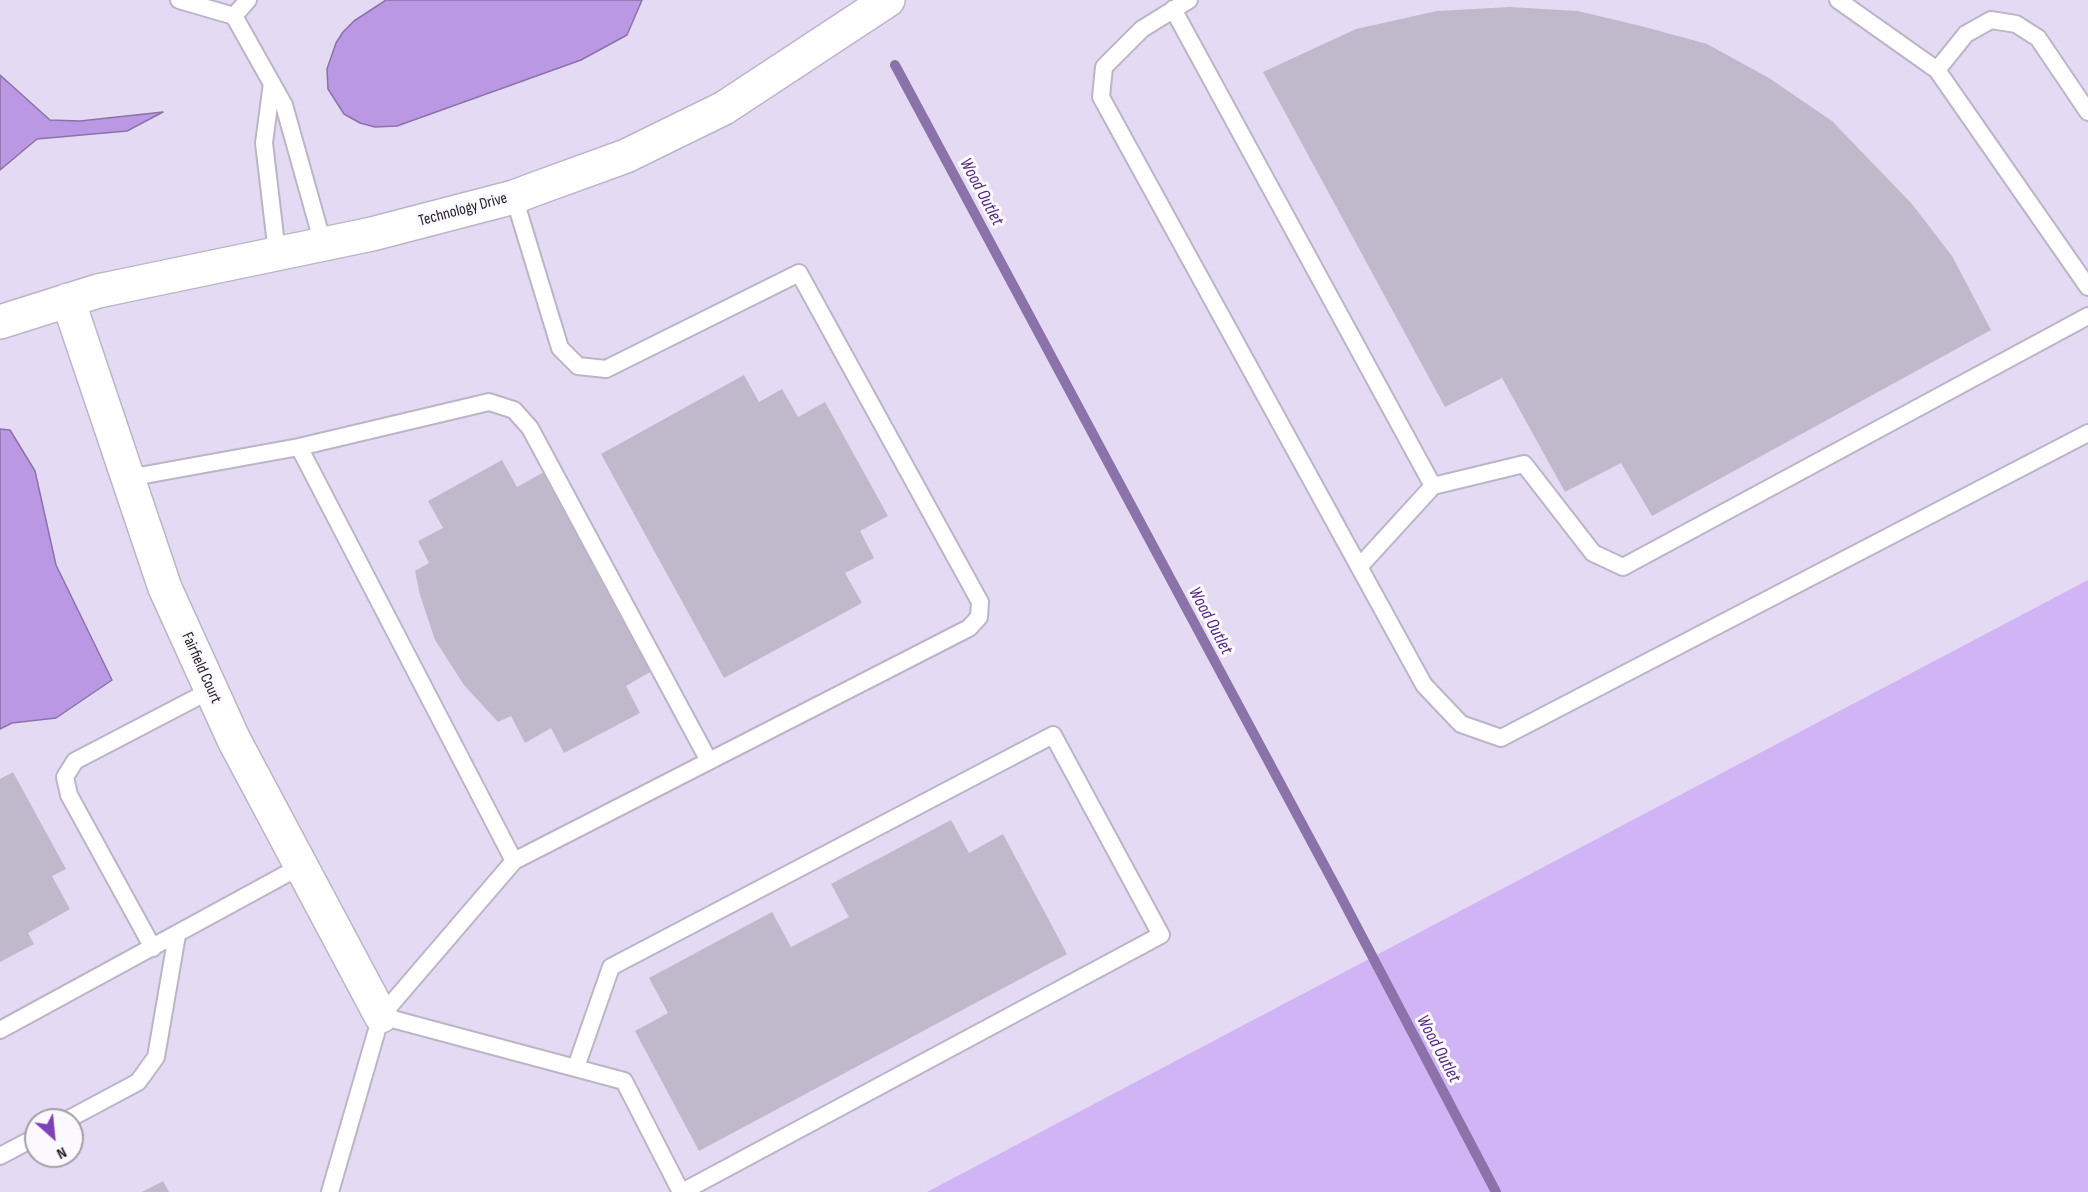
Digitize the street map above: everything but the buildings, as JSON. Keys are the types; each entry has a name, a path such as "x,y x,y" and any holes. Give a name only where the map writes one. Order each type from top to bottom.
{"street":[{"name":"Technology Drive","path":"0,322 98,291 372,234 514,197 626,156 724,108 888,0"},
{"name":"Fairfield Court","path":"68,300 165,588 234,740 381,1016"}],"lane":[{"path":"179,0 234,16 284,105 323,244"},
{"path":"234,16 248,0"},
{"path":"1189,0 1142,28 1104,66 1101,97 1424,685 1461,724 1502,738 2088,433"},
{"path":"1838,0 1937,70 2088,287"},
{"path":"1173,9 1433,486"},
{"path":"1937,70 1966,34 1991,20 2016,24 2038,38 2088,112"},
{"path":"272,83 264,143 277,253"},
{"path":"330,1192 381,1016 514,861 969,628 979,616 980,602 800,273 606,369 578,366 560,348 514,197"},
{"path":"1359,567 1433,486 1524,464 1593,553 1623,567 2088,316"},
{"path":"128,478 299,447 489,402 514,410 530,428 709,761"},
{"path":"299,447 514,861"},
{"path":"153,948 69,795 65,777 75,761 211,690"},
{"path":"381,1016 624,1080 681,1192 1161,935 1053,735 611,967 576,1067"},
{"path":"0,1030 301,866"},
{"path":"84,1111 138,1082 156,1057 177,935"},
{"path":"0,1156 24,1143"}],"shaded area":[{"path":"0,0 2088,0 2088,1192 0,1192"},
{"path":"386,0 642,0 627,35 581,60 397,126 375,127 360,123 344,114 328,89 327,69 336,43 343,32 354,21"},
{"path":"0,75 50,120 80,121 163,112 127,131 37,139 0,170"},
{"path":"0,429 10,430 35,471 56,565 112,680 56,718 12,723 0,729"},
{"path":"2088,580 2088,1192 927,1192"}],"waterway":[{"name":"Wood Outlet","path":"895,65 1338,891 1496,1192"}]}
